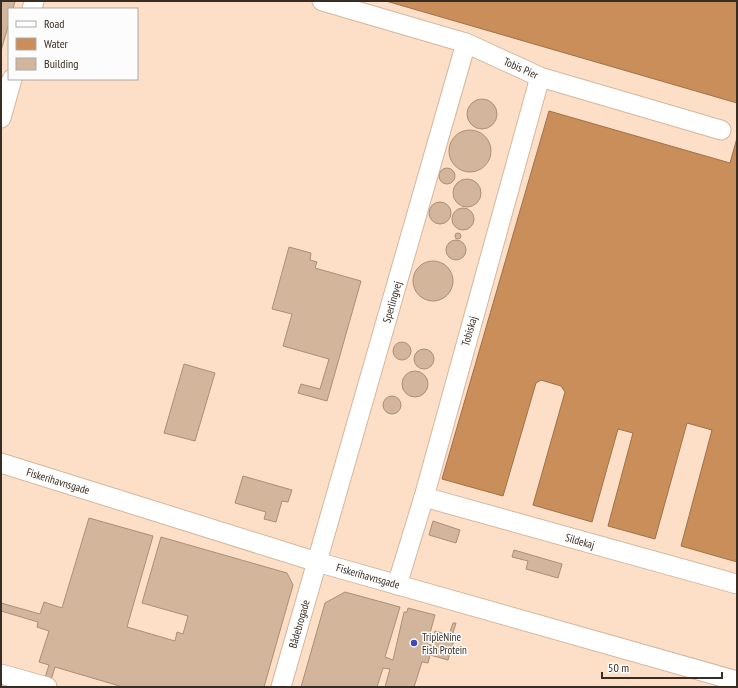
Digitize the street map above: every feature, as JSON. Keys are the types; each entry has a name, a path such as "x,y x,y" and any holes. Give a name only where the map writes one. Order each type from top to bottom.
{"street":[{"name":"Tobis Pier","path":"322,1 466,43 540,77 722,130"},
{"name":"Sperlingvej","path":"317,562 466,43"},
{"name":"Tobiskaj","path":"397,585 424,497 540,77"},
{"path":"1,118 12,80"},
{"name":"Fiskerihavnsgade","path":"1,463 317,562 737,681"},
{"name":"Sildekaj","path":"424,497 737,584"},
{"name":"Bådebrogade","path":"281,687 317,562"},
{"path":"1,674 47,687"}],"shaded area":[{"path":"1,1 386,1 737,103 737,138 731,163 549,111 442,479 536,383 541,380 561,386 565,391 533,505 592,521 618,429 633,433 608,526 687,423 713,430 681,546 737,562 737,687 1,687"}],"water":[{"path":"386,1 737,1 737,103"},
{"path":"549,111 730,163 737,138 737,562 681,546 712,430 687,423 655,539 608,526 633,433 618,429 592,522 533,505 565,392 561,386 541,380 536,383 503,496 442,479"}],"building":[{"path":"1,1 15,1 13,8 8,8 8,26 1,51"},
{"path":"482,99 493,103 497,114 493,125 482,129 471,125 467,114 471,103"},
{"path":"470,130 485,136 491,151 485,166 470,172 455,166 449,151 455,136"},
{"path":"447,168 454,173 455,176 450,183 447,184 440,179 439,176 444,169"},
{"path":"467,179 477,183 481,193 477,203 467,207 457,203 453,193 457,183"},
{"path":"440,202 448,205 451,213 448,221 440,224 432,221 429,213 432,205"},
{"path":"463,208 471,211 474,219 471,227 463,230 455,227 452,219 455,211"},
{"path":"458,233 461,236 458,239 455,236"},
{"path":"456,240 463,243 466,250 463,257 456,260 449,257 446,250 449,243"},
{"path":"289,247 311,253 310,260 317,262 315,268 361,281 327,401 298,393 301,384 320,389 329,359 283,346 292,314 272,309"},
{"path":"437,261 444,264 450,270 453,281 452,289 444,298 437,301 429,301 422,298 414,289 413,277 416,270 425,262"},
{"path":"398,342 406,342 411,347 409,358 406,360 398,360 393,355 393,347"},
{"path":"424,349 431,352 434,359 431,366 424,369 417,366 414,359 417,352"},
{"path":"184,364 215,373 195,441 164,433"},
{"path":"415,371 424,375 428,384 424,393 415,397 406,393 402,384 406,375"},
{"path":"388,396 396,396 401,401 399,412 396,414 388,414 383,409 383,401"},
{"path":"243,476 292,490 288,502 282,501 276,522 264,519 266,512 235,503"},
{"path":"89,518 153,536 127,627 175,641 177,632 183,634 188,616 142,603 161,537 287,573 293,585 264,687 123,687 55,667 49,687 42,687 49,665 39,662 49,631 37,627 38,622 1,611 1,603 40,614 44,602 62,608"},
{"path":"433,521 460,530 456,543 429,535"},
{"path":"514,550 562,564 558,578 526,569 528,561 512,557"},
{"path":"345,592 400,607 385,657 393,660 404,612 407,612 408,608 435,615 427,644 431,645 435,631 449,635 453,623 456,623 452,636 455,637 448,660 430,655 428,663 422,662 414,687 385,687 390,669 383,668 377,687 301,687 325,603"}],"place":[{"name":"TripleNine Fish Protein","path":"414,643"}]}
